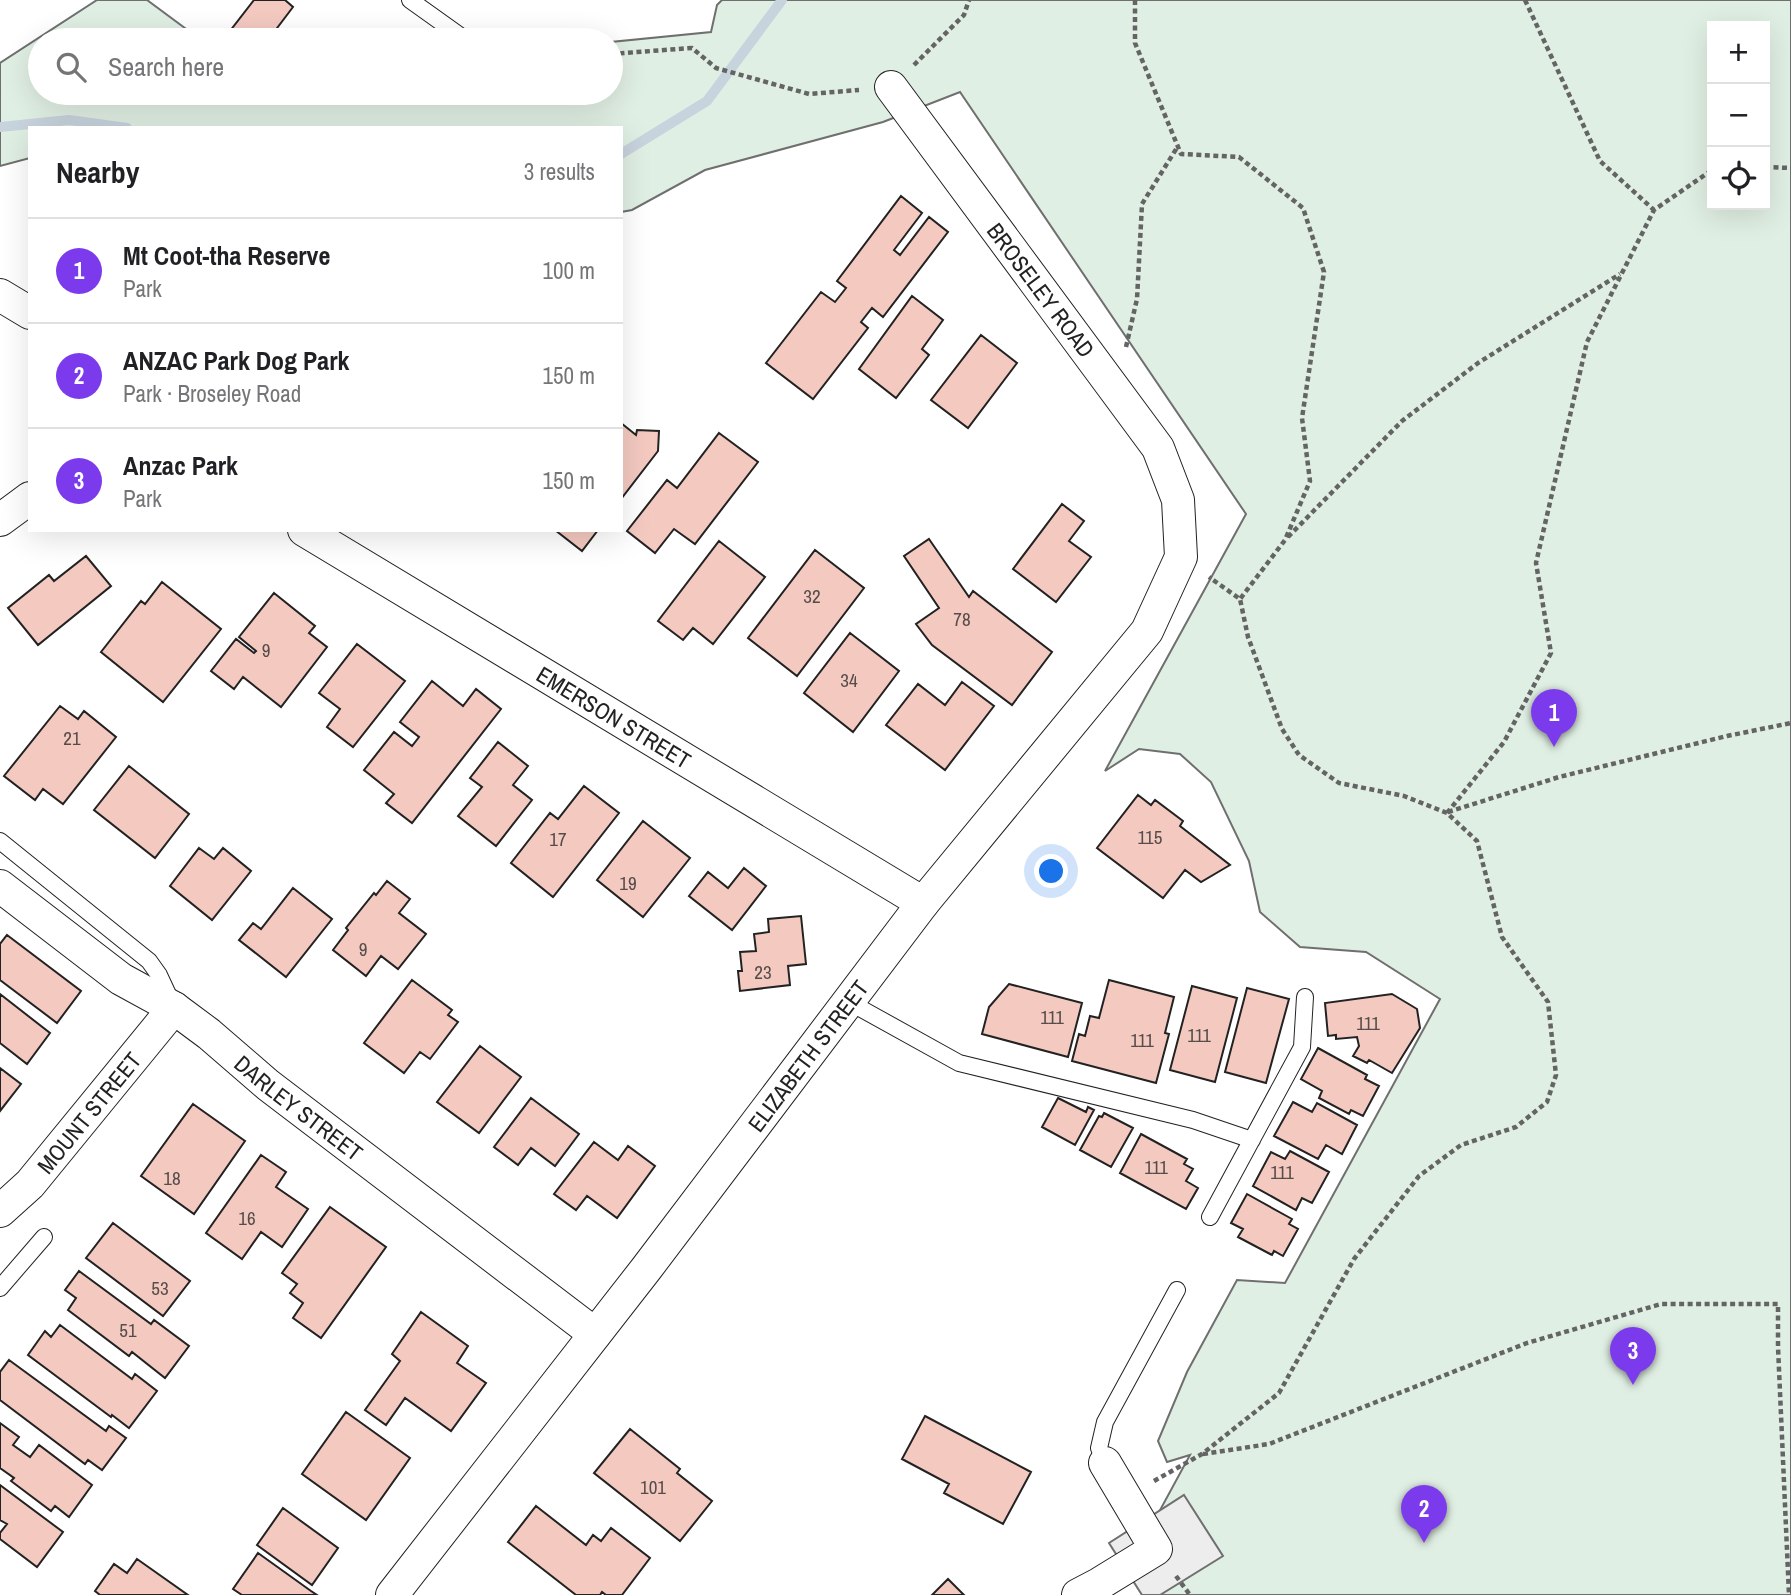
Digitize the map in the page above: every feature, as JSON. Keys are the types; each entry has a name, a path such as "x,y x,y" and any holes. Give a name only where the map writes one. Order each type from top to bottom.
{"street":[{"name":"BROSELEY ROAD","path":"891,88 1158,448 1178,500"},
{"path":"0,520 28,499"},
{"name":"ELIZABETH STREET","path":"392,1595 595,1334 923,903 1147,631 1181,557 1178,500"},
{"name":"EMERSON STREET","path":"307,532 923,903"},
{"name":"DARLEY STREET","path":"0,886 121,979 174,1009 209,1034 268,1085 595,1334"},
{"name":"MOUNT STREET","path":"0,1211 30,1184 174,1009"},
{"path":"1078,1595 1156,1549 1105,1463"}],"lane":[{"path":"410,0 449,28"},
{"path":"0,841 149,961 159,975 174,1009"},
{"path":"1210,1217 1301,1047 1305,997"},
{"path":"849,1002 960,1063 1193,1120 1252,1140"},
{"path":"0,1288 38,1239"},
{"path":"1105,1463 1100,1448 1105,1422 1177,1290"}],"path":[{"path":"623,53 692,48 716,68 809,94 891,88 964,15 970,0"},
{"path":"1135,0 1135,43 1181,154 1239,158 1303,208 1324,272 1302,418 1310,481 1285,540"},
{"path":"1525,0 1600,162 1654,210"},
{"path":"1116,391 1137,299 1142,204 1178,146"},
{"path":"1770,167 1791,169"},
{"path":"1447,813 1504,742 1551,653 1536,563 1587,342 1654,210 1707,173"},
{"path":"1240,599 1285,540 1402,421 1478,363 1623,273"},
{"path":"1126,1497 1202,1454 1279,1393 1354,1259 1419,1176 1461,1145 1516,1127 1547,1102 1556,1075 1548,1002 1503,937 1477,841 1447,813 1404,796 1339,783 1299,755 1282,729 1248,637 1240,599 1181,557"},
{"path":"1447,813 1559,777 1791,723"},
{"path":"1202,1454 1269,1444 1527,1343 1661,1304 1778,1304 1789,1595"}],"green space":[{"path":"97,0 147,0 185,28 54,28"},
{"path":"722,0 1791,0 1791,1595 1147,1595 1159,1512 1190,1455 1167,1462 1158,1441 1187,1372 1237,1280 1285,1283 1440,999 1366,952 1300,947 1260,912 1249,861 1211,782 1180,754 1139,749 1105,771 1246,514 960,92 883,122 705,170 632,210 623,212 623,126 28,126 28,159 0,166 0,63 28,45 28,105 623,105 623,41 711,32 717,5"}],"shaded area":[{"path":"1184,1495 1223,1556 1160,1595 1142,1595 1109,1543"}],"building":[{"path":"254,0 285,0 293,7 277,28 232,28"},
{"path":"901,196 922,213 894,250 900,255 929,217 948,232 883,317 872,308 861,322 868,328 813,399 766,363 821,292 835,302 846,288 837,281"},
{"path":"912,296 943,320 922,349 929,355 896,398 859,369"},
{"path":"981,335 1017,363 968,428 931,400"},
{"path":"623,425 636,435 637,430 659,431 658,451 623,496"},
{"path":"719,433 758,462 695,544 674,529 655,553 627,531 667,480 677,488"},
{"path":"1062,504 1084,521 1069,541 1091,557 1056,602 1013,569"},
{"path":"558,532 596,532 582,551"},
{"path":"929,539 969,597 973,591 1052,652 1012,705 932,645 916,624 939,608 904,556"},
{"path":"719,541 765,577 713,644 693,628 683,640 658,621"},
{"path":"815,550 864,588 797,676 748,638"},
{"path":"86,556 111,586 38,645 8,608 49,575 54,581"},
{"path":"162,582 221,629 163,702 101,652 141,601 145,604"},
{"path":"274,593 315,626 309,633 327,647 281,707 243,677 234,689 211,671 236,639 254,653 256,651 239,637"},
{"path":"850,633 899,671 853,732 804,693"},
{"path":"357,644 405,681 353,747 327,727 340,709 319,693"},
{"path":"432,681 463,706 476,689 501,709 412,823 386,803 394,794 364,770 394,732 412,746 419,737 400,722"},
{"path":"962,682 994,706 945,770 886,725 918,684 945,705"},
{"path":"60,706 78,719 84,711 116,737 63,804 43,789 35,800 4,776"},
{"path":"498,742 528,766 513,785 532,800 496,846 458,816 482,787 470,778"},
{"path":"129,766 189,814 155,858 94,810"},
{"path":"584,786 619,813 553,897 511,863 550,813 558,819"},
{"path":"1138,795 1151,805 1155,800 1183,821 1180,826 1230,865 1201,882 1185,870 1163,898 1097,848"},
{"path":"643,821 690,858 643,917 597,880"},
{"path":"199,848 214,859 223,848 251,871 212,920 170,886"},
{"path":"744,868 766,886 732,930 689,896 708,872 728,888"},
{"path":"387,881 410,899 399,913 426,934 398,969 381,956 366,976 333,950 348,930 346,928"},
{"path":"293,888 332,919 286,977 239,940 253,923 261,929"},
{"path":"801,916 806,964 788,966 790,985 740,991 740,952 756,951 754,934 769,932 768,919"},
{"path":"7,935 81,991 57,1023 0,980 0,944"},
{"path":"412,980 452,1010 448,1015 458,1022 430,1059 420,1052 404,1073 364,1043"},
{"path":"1109,980 1174,997 1165,1033 1169,1034 1156,1083 1072,1061 1079,1034 1085,1036 1090,1016 1099,1018"},
{"path":"1009,984 1082,1003 1068,1057 982,1034 989,1007"},
{"path":"1192,986 1237,998 1215,1082 1170,1070"},
{"path":"1247,988 1289,999 1266,1083 1225,1072"},
{"path":"0,994 50,1033 27,1064 0,1043"},
{"path":"1392,994 1417,1009 1420,1028 1392,1073 1369,1060 1367,1063 1353,1056 1359,1046 1357,1037 1336,1039 1336,1035 1328,1036 1325,1003"},
{"path":"480,1046 521,1077 479,1133 437,1102"},
{"path":"1318,1048 1367,1075 1365,1079 1379,1086 1363,1116 1351,1110 1349,1114 1319,1098 1322,1091 1301,1079"},
{"path":"0,1068 21,1084 0,1111"},
{"path":"531,1098 579,1134 555,1166 531,1148 518,1165 494,1147"},
{"path":"1058,1098 1086,1112 1088,1107 1094,1110 1075,1145 1042,1127"},
{"path":"1293,1102 1312,1112 1317,1103 1357,1125 1342,1154 1326,1145 1318,1159 1274,1136"},
{"path":"193,1104 245,1141 194,1214 141,1176"},
{"path":"1104,1113 1133,1128 1111,1167 1080,1150 1099,1116 1102,1117"},
{"path":"1141,1134 1187,1159 1184,1164 1193,1169 1186,1181 1198,1188 1186,1209 1120,1173"},
{"path":"594,1142 618,1160 628,1146 655,1166 617,1218 587,1196 576,1210 554,1194"},
{"path":"1290,1151 1329,1172 1312,1203 1302,1198 1296,1210 1253,1186 1271,1152 1285,1159"},
{"path":"261,1155 286,1172 276,1187 308,1209 282,1247 261,1232 242,1259 206,1233"},
{"path":"1247,1194 1292,1219 1289,1224 1298,1229 1283,1256 1274,1251 1272,1255 1238,1237 1243,1229 1231,1223"},
{"path":"330,1207 386,1247 321,1338 293,1318 303,1303 290,1293 297,1284 282,1273"},
{"path":"113,1223 190,1281 163,1316 86,1258"},
{"path":"79,1271 151,1324 154,1320 189,1346 165,1378 132,1352 129,1356 68,1310 76,1298 65,1290"},
{"path":"421,1312 468,1346 457,1363 486,1383 451,1431 405,1398 386,1425 365,1410 400,1361 392,1354"},
{"path":"60,1325 132,1379 135,1374 157,1391 129,1428 28,1355 45,1331 51,1337"},
{"path":"9,1360 106,1431 109,1426 126,1438 102,1470 88,1460 85,1464 0,1400 0,1372"},
{"path":"346,1412 410,1458 366,1520 302,1474"},
{"path":"925,1416 1031,1472 1003,1524 944,1493 949,1484 902,1459"},
{"path":"0,1423 19,1437 13,1445 30,1457 39,1445 92,1485 69,1517 55,1506 51,1511 11,1481 14,1478 0,1468"},
{"path":"630,1429 680,1469 677,1473 712,1501 680,1541 594,1473"},
{"path":"0,1485 63,1532 37,1567 0,1539 0,1533 7,1524 0,1520"},
{"path":"536,1506 586,1545 593,1535 601,1541 611,1528 650,1558 622,1595 606,1595 602,1592 600,1595 576,1595 508,1542"},
{"path":"283,1508 338,1548 312,1585 257,1545"},
{"path":"258,1553 317,1595 242,1595 233,1589"},
{"path":"137,1559 188,1595 100,1595 95,1591 114,1564 127,1573"},
{"path":"948,1579 964,1595 932,1595"}],"waterway":[{"path":"623,153 707,101 782,0"},
{"path":"0,127 69,120 112,126"}],"place":[{"name":"Mt Coot-tha Reserve","path":"1554,747"},
{"name":"Anzac Park","path":"1633,1385"},
{"name":"ANZAC Park Dog Park","path":"1424,1543"}]}
